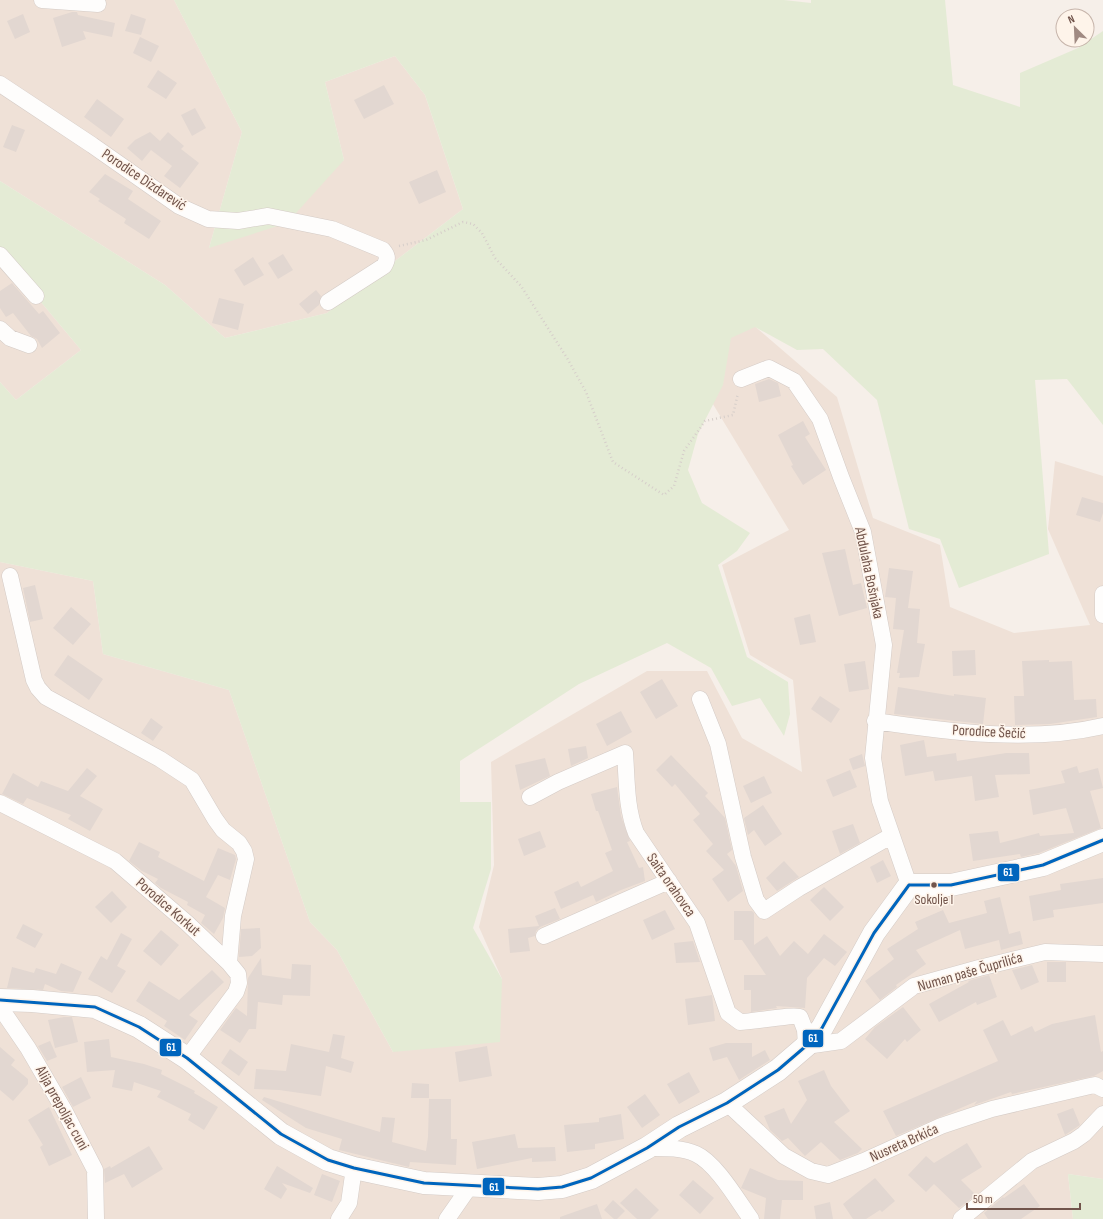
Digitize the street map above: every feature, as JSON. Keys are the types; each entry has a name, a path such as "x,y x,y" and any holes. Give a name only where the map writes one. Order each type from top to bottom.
{"street":[{"path":"42,0 98,4"},
{"name":"Porodice Dizdarević","path":"0,84 185,209 208,219 238,221 268,216 332,229 383,250"},
{"path":"328,302 384,266 388,260 387,254 383,250"},
{"path":"0,256 36,296"},
{"path":"0,329 10,338 29,345"},
{"name":"Abdulaha Bošnjaka","path":"741,379 768,368 794,380 820,419 863,532 884,645 875,721 873,758 880,802 909,885"},
{"path":"10,576 34,680 38,688 46,697 160,759 192,780 223,830 239,843 244,851 246,859 233,916 230,963"},
{"path":"1103,594 1103,615"},
{"path":"700,699 718,744 743,857 756,900 764,912 799,888 891,836"},
{"name":"Porodice Šečić","path":"875,721 923,728 1018,735 1075,732 1103,726"},
{"name":"Saita orahovca","path":"530,797 558,782 626,754 628,800 631,820 641,843 697,923 728,1013 740,1022 776,1020 796,1015 800,1017 805,1030 806,1046"},
{"name":"Porodice Korkut","path":"0,804 115,861 187,923 230,963 238,974 239,983 236,992 187,1058"},
{"path":"0,1000 32,1001 95,1007 139,1027 187,1058 281,1134 328,1160 354,1168 424,1183 538,1189 562,1187 591,1178 647,1148 679,1127 727,1103 778,1070 806,1046 822,1028 874,933 909,885 951,885 1043,865 1103,840"},
{"path":"544,936 669,881"},
{"name":"Numan paše Čuprilića","path":"806,1046 841,1041 914,986 1045,952 1103,954"},
{"name":"Alija prepoljac cuni","path":"0,1007 28,1048 64,1110 95,1170 96,1219"},
{"name":"Nusreta Brkića","path":"727,1103 784,1156 818,1174 828,1175 864,1161 941,1126 992,1109 1090,1086 1096,1085 1103,1089"},
{"path":"961,1219 1032,1161 1074,1141 1084,1134 1103,1114"},
{"path":"647,1148 679,1150 695,1153 703,1158 715,1170 751,1219"},
{"path":"339,1219 348,1203 354,1168"},
{"path":"447,1219 470,1186"}],"path":[{"path":"383,250 426,240 464,222 473,224 482,233 495,258 521,286 567,358 586,392 613,462 664,495 674,486 684,451 705,422 733,415 741,379"}],"shaded area":[{"path":"0,0 174,0 242,132 209,248 344,160 325,82 395,56 425,95 463,209 327,313 225,338 165,285 0,181"},
{"path":"0,253 81,350 16,400 0,382"},
{"path":"744,317 837,397 873,518 940,545 950,607 1014,633 1090,625 1048,529 1055,461 1103,476 1103,1179 1068,1174 1073,1219 0,1219 0,562 93,581 103,654 229,690 310,922 337,950 393,1052 502,979 479,927 494,865 491,762 647,671 707,671 742,738 802,772 793,680 750,655 722,565 789,530 673,338"}],"green space":[{"path":"174,0 784,0 811,3 811,0 945,0 953,85 1020,107 1020,73 1078,48 1095,48 1095,36 1103,31 1103,425 1067,379 1035,380 1049,554 959,588 940,539 909,529 877,400 823,349 797,350 755,327 731,338 723,385 698,434 688,470 702,503 750,533 737,551 718,565 747,657 788,682 790,714 784,736 760,698 732,706 711,668 667,643 579,684 460,761 460,802 491,802 491,869 473,928 502,979 500,1042 393,1052 337,950 310,922 229,690 103,654 93,581 0,562 0,382 16,400 81,350 0,253 0,181 165,285 225,338 327,313 463,209 425,95 395,56 325,82 344,160 287,223 209,248 242,132"},
{"path":"1068,1174 1103,1179 1103,1219 1073,1219"}],"building":[{"path":"72,12 77,12 78,15 115,23 112,37 83,31 86,39 62,47 53,18"},
{"path":"23,14 30,32 15,39 7,21"},
{"path":"131,14 146,19 141,35 125,31"},
{"path":"140,37 159,46 151,62 133,53"},
{"path":"158,70 177,83 166,99 147,87"},
{"path":"384,85 394,104 364,119 354,100"},
{"path":"97,99 124,119 111,137 84,117"},
{"path":"195,108 206,128 192,136 181,115"},
{"path":"12,125 25,130 16,152 3,147"},
{"path":"150,132 160,141 168,132 184,146 181,149 199,163 180,188 164,176 172,166 151,150 142,161 127,148 135,140"},
{"path":"437,170 446,192 419,204 409,182"},
{"path":"105,174 133,191 128,199 161,221 149,239 124,223 126,219 98,201 100,199 89,192"},
{"path":"283,254 293,270 278,279 268,263"},
{"path":"253,257 264,275 244,286 234,270"},
{"path":"12,283 39,314 43,311 60,333 42,348 37,339 31,336 13,313 6,317 0,308 0,291"},
{"path":"316,290 321,296 319,305 308,314 299,304"},
{"path":"219,298 244,304 238,330 212,323"},
{"path":"769,379 778,383 781,396 759,402 755,384"},
{"path":"803,421 810,434 805,437 826,470 803,485 791,466 793,465 778,435"},
{"path":"1082,497 1103,503 1103,513 1100,522 1076,515"},
{"path":"845,549 853,585 861,583 867,608 839,616 822,553"},
{"path":"889,568 913,571 908,608 920,609 917,643 925,644 919,677 899,678 900,673 897,673 904,630 893,629 896,598 885,597"},
{"path":"35,585 43,619 30,622 23,588"},
{"path":"71,607 91,624 73,645 53,628"},
{"path":"810,614 816,642 800,645 794,618"},
{"path":"975,650 976,675 953,676 952,651"},
{"path":"68,655 103,679 89,700 54,675"},
{"path":"1049,660 1049,662 1072,661 1074,700 1096,699 1097,717 1050,724 1015,725 1014,696 1024,696 1022,661"},
{"path":"865,661 869,689 849,692 844,664"},
{"path":"662,679 678,706 656,719 640,692"},
{"path":"898,687 954,696 954,694 986,698 983,724 894,714"},
{"path":"820,696 840,709 831,723 811,709"},
{"path":"621,711 632,732 607,746 596,724"},
{"path":"151,718 163,727 153,741 141,733"},
{"path":"924,740 927,757 956,753 957,761 1006,753 1029,753 1030,774 995,775 999,797 975,801 972,776 935,781 933,771 905,776 900,745"},
{"path":"586,746 588,758 571,766 568,749"},
{"path":"862,754 865,766 853,770 849,759"},
{"path":"671,755 708,793 705,796 725,818 732,850 727,854 736,866 743,891 728,902 712,879 724,870 706,851 713,844 693,820 700,814 675,784 672,787 656,770"},
{"path":"545,758 550,776 520,790 515,765"},
{"path":"1077,766 1079,773 1098,768 1103,788 1090,791 1101,828 1039,853 1021,857 1020,854 973,861 969,834 998,831 1000,843 1039,833 1040,836 1074,833 1066,808 1033,815 1029,790 1065,783 1061,771"},
{"path":"87,768 97,776 80,796 103,809 90,831 68,819 71,815 27,798 23,804 2,794 13,773 38,787 41,781 68,791"},
{"path":"850,770 857,787 833,797 826,780"},
{"path":"764,776 772,793 751,803 743,786"},
{"path":"617,787 621,816 630,841 627,842 639,868 643,867 645,881 596,902 593,895 561,909 554,892 578,881 581,887 613,871 605,853 612,850 598,811 596,811 591,794"},
{"path":"763,805 782,834 765,846 754,830 748,835 744,818"},
{"path":"853,824 860,843 840,854 832,831"},
{"path":"540,831 546,847 524,856 518,839"},
{"path":"139,842 160,852 158,857 204,881 218,848 235,855 236,859 230,880 218,875 206,897 225,908 223,918 214,934 201,923 205,915 187,905 188,902 161,888 155,883 158,879 142,871 129,861"},
{"path":"883,860 891,876 877,883 870,867"},
{"path":"784,861 799,877 777,891 766,878"},
{"path":"1103,878 1103,903 1053,910 1054,917 1033,921 1029,896 1061,890 1060,884"},
{"path":"824,887 844,907 830,921 810,900"},
{"path":"112,891 127,907 111,923 95,907"},
{"path":"1000,897 1009,934 1020,931 1023,944 1001,950 999,940 965,949 960,930 916,950 926,964 896,985 897,987 880,1000 865,981 894,959 887,949 918,929 915,922 943,910 949,923 987,913 984,901"},
{"path":"555,908 560,919 540,927 536,931 535,936 528,938 530,951 510,953 508,929 539,926 535,916"},
{"path":"665,910 675,929 652,940 643,920"},
{"path":"734,911 752,911 754,913 754,945 767,936 780,956 794,941 808,954 824,934 847,952 835,966 824,958 807,978 805,1008 776,1006 777,1008 751,1012 751,990 744,990 744,975 766,975 742,940 734,940"},
{"path":"23,924 43,934 35,948 16,938"},
{"path":"260,928 261,948 252,956 239,957 241,929"},
{"path":"161,930 179,945 161,966 143,951"},
{"path":"121,933 132,939 117,966 126,971 112,993 88,979 101,956 107,960"},
{"path":"693,941 700,962 676,963 674,943"},
{"path":"261,958 262,975 291,979 292,964 311,965 310,996 283,995 282,1005 258,1002 256,1029 249,1029 240,1043 220,1030 236,1008 247,1016 248,978"},
{"path":"1047,962 1066,962 1066,982 1047,982"},
{"path":"61,963 82,972 73,992 61,991 45,984 43,990 7,988 12,967 34,973 36,968 56,974"},
{"path":"1032,965 1039,982 1021,990 1012,970"},
{"path":"212,970 224,982 189,1015 198,1021 185,1040 164,1026 167,1021 136,1001 149,981 179,1000"},
{"path":"989,975 997,997 977,1005 976,1002 939,1022 929,1004 969,982 968,981"},
{"path":"712,995 715,1021 688,1025 685,999"},
{"path":"903,1007 921,1030 907,1042 905,1039 887,1059 865,1039 875,1027"},
{"path":"1095,1015 1101,1052 1103,1051 1103,1071 1094,1076 1012,1094 1011,1092 974,1105 977,1101 896,1136 883,1111 998,1061 983,1030 1003,1020 1011,1036 1032,1026 1035,1032 1052,1024"},
{"path":"72,1017 78,1042 55,1048 48,1020"},
{"path":"333,1034 345,1036 341,1058 354,1062 351,1073 326,1066 321,1096 279,1090 254,1089 256,1069 286,1071 291,1044 329,1052"},
{"path":"109,1039 111,1057 144,1064 162,1070 161,1074 195,1091 194,1093 218,1107 204,1130 188,1120 191,1114 157,1097 161,1091 134,1082 132,1091 112,1087 115,1070 87,1072 84,1042"},
{"path":"50,1041 57,1057 47,1061 38,1046"},
{"path":"726,1043 752,1043 752,1057 765,1050 770,1060 739,1080 727,1057 713,1061 709,1048"},
{"path":"487,1046 492,1076 459,1082 455,1052"},
{"path":"0,1047 15,1060 11,1065 28,1079 28,1084 13,1101 0,1090"},
{"path":"230,1049 248,1062 239,1076 221,1063"},
{"path":"824,1070 831,1086 850,1111 834,1122 862,1149 858,1153 840,1160 821,1142 805,1156 788,1138 782,1141 770,1130 764,1116 784,1108 791,1124 807,1100 798,1081"},
{"path":"689,1072 700,1092 679,1104 667,1084"},
{"path":"81,1077 91,1098 73,1107 62,1087"},
{"path":"412,1083 429,1084 429,1098 411,1098"},
{"path":"645,1094 660,1115 642,1128 627,1107"},
{"path":"264,1097 380,1132 382,1117 395,1118 392,1142 426,1151 429,1099 451,1099 451,1139 457,1139 456,1165 410,1162 409,1167 339,1150 342,1139 306,1128 262,1100"},
{"path":"49,1107 72,1155 49,1166 40,1147 43,1145 28,1120"},
{"path":"1073,1108 1080,1125 1065,1135 1057,1114"},
{"path":"621,1114 624,1139 595,1144 595,1149 567,1152 564,1125 599,1122 599,1118"},
{"path":"515,1134 518,1148 555,1147 556,1161 532,1162 532,1158 477,1169 472,1142"},
{"path":"967,1143 982,1167 961,1180 976,1195 959,1208 934,1184 926,1192 908,1175 926,1156 934,1163"},
{"path":"149,1146 163,1169 132,1188 124,1174 105,1183 104,1169 110,1166 111,1168"},
{"path":"277,1166 313,1188 310,1193 282,1183 287,1189 281,1199 264,1189"},
{"path":"750,1168 778,1180 803,1181 803,1200 782,1200 780,1219 764,1219 766,1198 741,1188"},
{"path":"322,1174 340,1181 332,1202 314,1195"},
{"path":"875,1178 895,1201 882,1212 880,1210 866,1219 853,1219 843,1204"},
{"path":"693,1180 714,1198 700,1214 679,1195"},
{"path":"1024,1184 1040,1206 1021,1219 988,1219 984,1213 1003,1197 1004,1198"},
{"path":"636,1188 659,1210 650,1219 637,1219 620,1203"},
{"path":"613,1200 625,1211 617,1219 614,1219 604,1210"},
{"path":"830,1202 833,1219 816,1219 814,1206"},
{"path":"597,1204 602,1219 560,1219 560,1217"}],"transit line":[{"name":"61","path":"909,885 951,885 1043,865 1103,840"},
{"name":"61","path":"0,1000 95,1007 139,1027 187,1058 281,1134 328,1160 354,1168 424,1183 538,1189 562,1187 591,1178 647,1148 679,1127 727,1103 778,1070 806,1046 822,1028 874,933 909,885"}],"place":[{"name":"Sokolje I","path":"934,885"}]}
